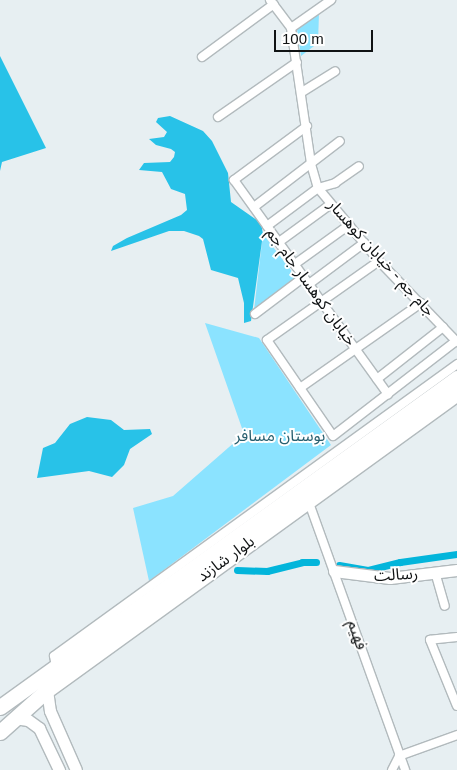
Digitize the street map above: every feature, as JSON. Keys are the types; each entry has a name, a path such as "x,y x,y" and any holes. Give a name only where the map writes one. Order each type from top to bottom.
{"highway":[{"name":"بلوار شازند","path":"0,707 56,666 130,606 401,411 457,378"},
{"name":"بلوار شازند","path":"0,732 47,690 457,393"}],"main road":[{"name":"رسالت","path":"334,571 390,578 457,570"},
{"path":"47,690 49,705 76,770"},
{"path":"14,718 32,722 43,736 59,770"},
{"path":"43,736 51,726 57,727"}],"street":[{"path":"291,28 331,0"},
{"path":"202,57 272,2"},
{"name":"جام جم - خیابان کوهسار","path":"272,2 291,28 302,92 311,164 318,188 379,261 422,303 456,343"},
{"path":"218,117 297,62"},
{"path":"302,92 335,71"},
{"name":"خیابان کوهسار جام جم","path":"307,126 234,180 388,394"},
{"path":"254,207 340,141"},
{"path":"267,226 318,188 335,183 359,166"},
{"path":"279,242 331,204"},
{"path":"295,264 349,225"},
{"path":"309,284 364,243"},
{"path":"379,261 267,340 333,436 456,343"},
{"path":"255,314 304,277"},
{"path":"300,388 422,303"},
{"path":"377,379 443,327"},
{"path":"401,411 457,364"},
{"name":"فهیم","path":"308,500 405,770"},
{"path":"435,572 445,606"},
{"path":"457,637 430,640 457,706"},
{"path":"392,770 399,756 457,735"}],"green space":[{"path":"319,13 318,43 301,56 297,29"},
{"path":"263,234 297,278 254,310"},
{"name":"بوستان مسافر","path":"205,323 259,338 331,445 149,581 133,508 173,496 244,434"}],"shaded area":[{"path":"0,56 46,148 2,162 0,171"},
{"path":"170,116 203,131 212,141 228,173 231,202 261,223 263,234 251,321 244,323 244,303 238,278 211,270 203,239 199,236 184,231 169,231 111,251 113,246 127,238 181,215 187,210 185,194 171,189 162,172 139,170 144,163 170,162 174,157 175,152 171,149 156,145 149,139 164,137 167,132 156,122 158,118"},
{"path":"87,417 111,420 124,430 150,429 152,434 130,449 124,465 112,477 89,471 37,478 43,448 55,443 70,424"}],"waterway":[{"path":"339,565 368,570 400,562 457,554"},
{"path":"237,570 267,571 302,562 316,562"}]}
